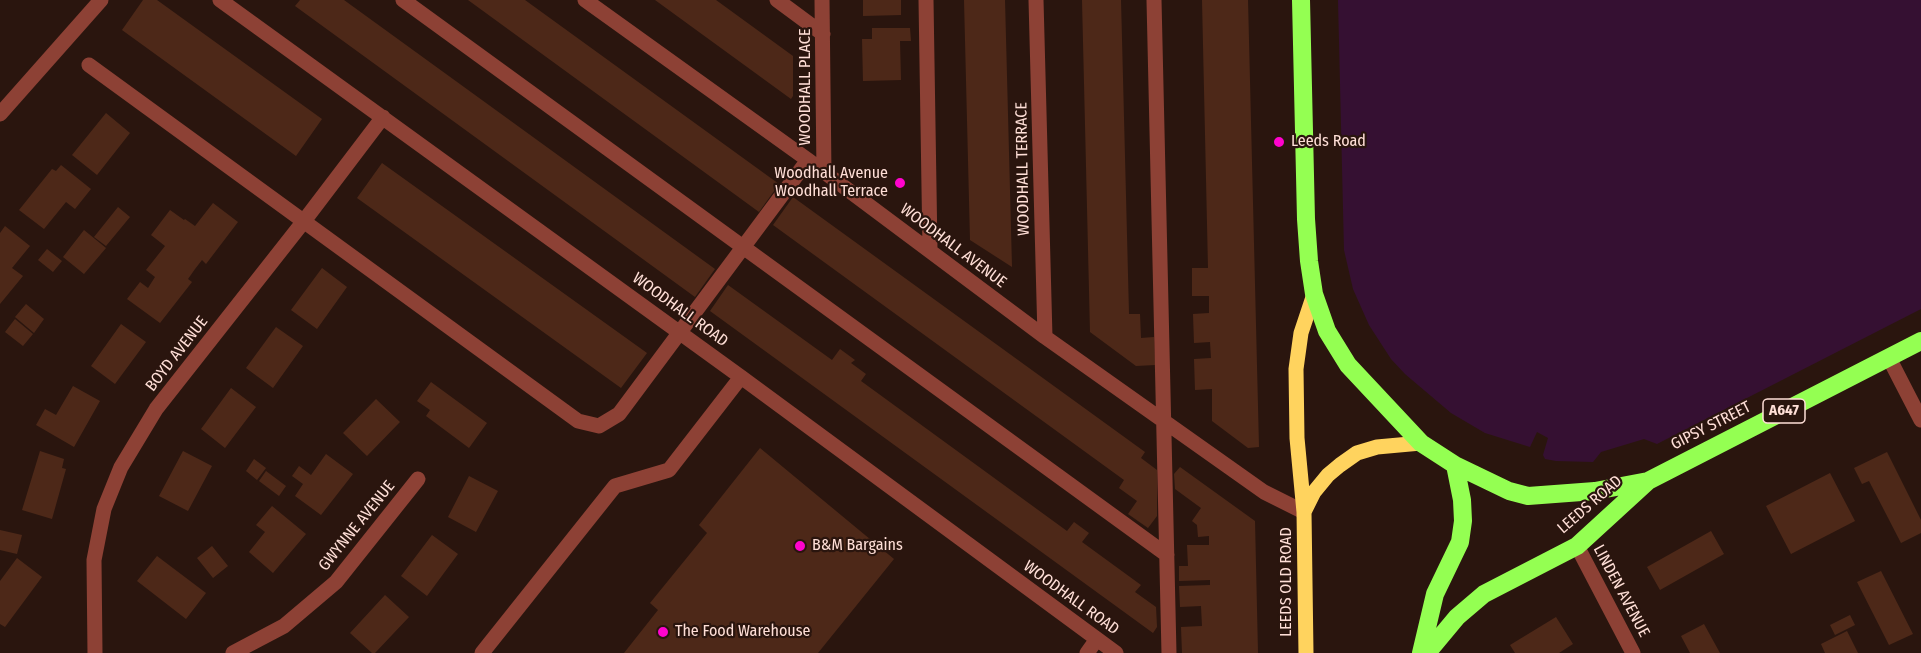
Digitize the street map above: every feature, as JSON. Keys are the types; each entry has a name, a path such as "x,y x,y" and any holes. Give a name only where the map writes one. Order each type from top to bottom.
{"highway":[{"name":"LEEDS ROAD","path":"1301,0 1306,219 1314,294 1327,331 1348,365 1421,443 1455,465 1488,482 1528,496 1595,491 1648,481"},
{"name":"GIPSY STREET","path":"1648,481 1921,341"},
{"path":"1421,653 1434,594 1460,542 1463,521 1462,500 1455,465"},
{"name":"LEEDS ROAD","path":"1426,653 1457,617 1484,594 1577,546 1648,481"}],"main road":[{"name":"LEEDS ROAD","path":"1304,512 1297,438 1296,369 1301,333 1314,294"},
{"name":"LEEDS OLD ROAD","path":"1306,653 1304,512 1314,492 1340,465 1357,453 1377,447 1421,443"}],"street":[{"path":"0,114 101,0"},
{"name":"WOODHALL ROAD","path":"220,0 681,333 1116,653"},
{"path":"403,0 1167,555"},
{"name":"WOODHALL AVENUE","path":"585,0 808,160 1045,338 1264,492 1304,512"},
{"path":"777,0 824,34"},
{"name":"WOODHALL PLACE","path":"822,0 824,173"},
{"path":"926,0 930,250"},
{"name":"WOODHALL TERRACE","path":"1036,0 1045,338"},
{"path":"1154,0 1166,423 1169,653"},
{"path":"89,65 578,421 599,426 619,414 808,160"},
{"name":"BOYD AVENUE","path":"94,653 94,560 104,509 121,467 156,409 304,222 383,117"},
{"path":"1889,358 1921,420"},
{"path":"482,653 615,486 669,470 741,377"},
{"name":"GWYNNE AVENUE","path":"233,653 284,626 336,582 418,479"},
{"name":"LINDEN AVENUE","path":"1577,546 1633,653"},
{"path":"1087,653 1097,639"}],"shaded area":[{"path":"1338,0 1921,0 1921,309 1657,444 1644,439 1601,452 1593,462 1556,461 1545,459 1543,455 1548,438 1537,432 1530,447 1485,433 1451,413 1391,359 1369,325 1353,289 1344,250"}],"building":[{"path":"143,0 157,0 322,119 296,156 122,30"},
{"path":"300,0 344,0 715,269 695,297 295,6"},
{"path":"468,0 525,0 779,184 759,212"},
{"path":"655,0 716,0 793,56 793,96 791,99"},
{"path":"863,0 901,0 901,15 863,16"},
{"path":"964,0 1005,0 1012,267 970,240"},
{"path":"1082,0 1121,0 1129,314 1140,314 1141,338 1154,337 1155,365 1136,366 1090,332"},
{"path":"1202,0 1248,0 1259,447 1248,448 1212,421 1212,389 1195,390 1194,359 1211,358 1210,342 1194,343 1193,314 1209,313 1209,296 1192,296 1192,268 1208,268"},
{"path":"872,28 910,28 911,41 900,41 901,80 863,81 862,39 872,39"},
{"path":"106,113 130,133 97,175 72,155"},
{"path":"382,163 647,353 621,388 357,198"},
{"path":"61,165 91,189 75,209 66,202 44,229 19,210 52,169 56,171"},
{"path":"793,197 1145,452 1141,458 1157,470 1157,516 1148,528 1128,514 1137,501 1119,488 1124,480 773,225"},
{"path":"213,203 238,222 206,264 202,260 195,269 188,279 192,282 160,323 127,299 140,282 148,288 155,277 146,270 165,246 151,235 170,210 195,226"},
{"path":"118,207 130,217 106,246 94,237"},
{"path":"5,226 30,246 12,268 23,276 0,304 0,233"},
{"path":"84,230 106,248 84,274 63,257"},
{"path":"47,249 62,261 53,272 38,260"},
{"path":"322,268 347,287 317,329 291,310"},
{"path":"728,285 832,360 840,349 855,360 851,363 866,374 861,381 1067,531 1074,522 1089,533 1082,542 1141,585 1135,592 1156,607 1157,627 1153,633 710,311"},
{"path":"26,304 44,319 34,333 15,317"},
{"path":"15,319 33,334 23,346 5,332"},
{"path":"121,324 146,342 115,384 91,366"},
{"path":"276,327 303,346 273,388 246,368"},
{"path":"431,382 487,423 469,448 426,416 430,410 417,401"},
{"path":"73,386 100,401 74,447 36,425 45,409 56,415"},
{"path":"231,388 256,407 225,448 201,429"},
{"path":"376,399 400,422 367,456 343,433"},
{"path":"760,448 894,559 818,653 624,653 658,610 650,603 707,533 699,525"},
{"path":"40,451 64,459 62,468 66,469 52,519 22,510"},
{"path":"183,451 212,466 188,511 159,496"},
{"path":"1887,452 1921,520 1921,533 1901,543 1869,481 1862,484 1854,468"},
{"path":"326,454 353,474 321,515 295,496 303,484 292,476 299,466 311,475"},
{"path":"254,459 266,468 257,480 246,471"},
{"path":"1180,467 1255,521 1258,653 1182,653 1181,627 1202,626 1201,606 1180,607 1179,586 1210,585 1210,580 1179,581 1179,566 1188,566 1187,545 1209,545 1209,536 1198,537 1197,525 1192,521 1201,508 1175,489 1174,474"},
{"path":"266,471 286,486 279,496 259,481"},
{"path":"1830,473 1855,521 1791,554 1766,506"},
{"path":"469,476 498,491 476,532 448,517"},
{"path":"272,506 306,534 273,573 249,552 265,532 256,525"},
{"path":"0,530 22,535 17,554 0,550"},
{"path":"1711,531 1724,554 1660,590 1647,567"},
{"path":"432,535 458,554 427,596 401,576"},
{"path":"212,546 228,566 213,578 197,558"},
{"path":"157,556 206,593 186,619 137,581"},
{"path":"17,558 42,577 5,627 0,624 0,581"},
{"path":"1881,571 1913,634 1889,645 1857,582"},
{"path":"385,595 409,617 375,653 372,653 350,633"},
{"path":"1850,615 1855,625 1835,635 1830,625"},
{"path":"1556,617 1573,644 1559,653 1515,653 1510,645"},
{"path":"1704,624 1720,653 1690,653 1681,636"},
{"path":"1847,631 1858,653 1825,653 1821,644"}],"place":[{"name":"Leeds Road","path":"1279,142"},
{"name":"Woodhall Avenue Woodhall Terrace","path":"900,183"},
{"name":"B&M Bargains","path":"800,546"},
{"name":"The Food Warehouse","path":"663,632"}]}
